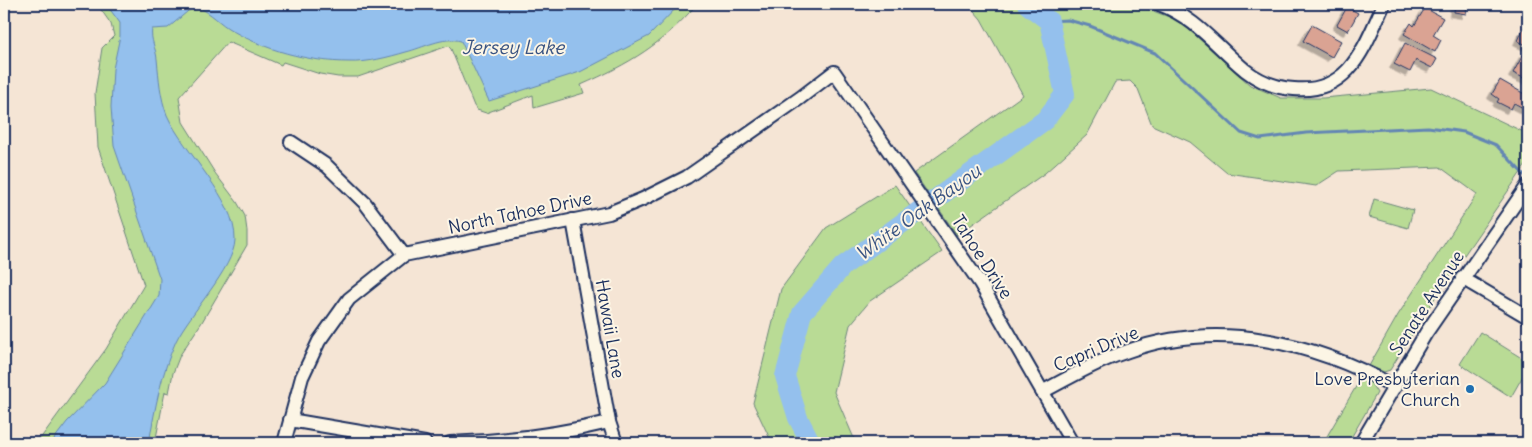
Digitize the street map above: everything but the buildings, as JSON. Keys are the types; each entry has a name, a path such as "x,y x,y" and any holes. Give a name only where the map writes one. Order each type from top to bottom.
{"street":[{"path":"1158,4 1174,9 1193,21 1246,71 1262,81 1281,88 1305,90 1328,86 1343,77 1352,67 1384,4"},
{"name":"Tahoe Drive","path":"834,72 980,283 1072,443"},
{"name":"North Tahoe Drive","path":"284,443 302,377 319,341 349,299 404,255 609,212 643,199 687,177 834,72"},
{"path":"291,142 327,166 358,197 404,255"},
{"name":"Senate Avenue","path":"1361,443 1426,333 1462,278 1528,185"},
{"name":"Hawaii Lane","path":"572,220 609,422 616,443"},
{"path":"1462,278 1528,317"},
{"name":"Capri Drive","path":"1042,392 1078,372 1128,350 1181,338 1248,337 1309,349 1358,366 1395,386"},
{"path":"290,420 425,443"},
{"path":"450,443 505,441 561,434 609,422"}],"green space":[{"name":"Jersey Lake","path":"97,4 697,4 671,31 644,52 615,69 581,85 584,93 534,108 533,95 486,113 477,110 474,106 451,49 448,46 358,77 338,77 320,74 283,62 281,65 228,42 179,97 183,122 245,216 247,245 202,322 180,355 173,373 169,393 165,392 155,443 37,443 106,349 144,285 98,147 95,93 102,48 114,36 111,24"},
{"path":"968,4 1134,4 1172,18 1184,25 1250,85 1281,98 1323,98 1431,88 1528,134 1528,162 1436,296 1390,370 1384,372 1369,366 1398,315 1477,194 1440,167 1339,171 1316,186 1227,173 1190,142 1152,125 1138,89 1130,81 1115,82 1087,135 1045,173 957,235 914,173 1023,95 981,19"},
{"path":"895,185 942,252 870,301 850,325 834,392 856,443 772,443 753,403 781,289 826,228"},
{"path":"1374,199 1413,210 1408,228 1369,217"},
{"path":"1480,332 1528,362 1528,367 1511,397 1460,364"},
{"path":"1361,378 1371,383 1377,393 1348,443 1323,443"}],"water":[{"name":"Jersey Lake","path":"106,4 680,4 649,36 580,72 489,101 461,41 440,41 385,58 356,62 318,60 302,57 256,43 194,6 168,28 152,29 161,94 167,115 185,145 208,176 227,209 233,224 235,240 233,251 219,277 176,341 162,379 149,443 51,443 67,422 105,383 159,296 160,279 114,146 111,107 113,69 120,36 120,23"}],"waterway":[{"name":"White Oak Bayou","path":"811,443 798,418 785,376 802,313 843,266 1045,120 1065,94 1049,21 1027,4"},
{"path":"1049,21 1068,20 1090,26 1155,53 1241,133 1260,139 1306,133 1428,127 1464,132 1496,145 1528,179"}],"place":[{"name":"Love Presbyterian Church","path":"1470,389"}]}
